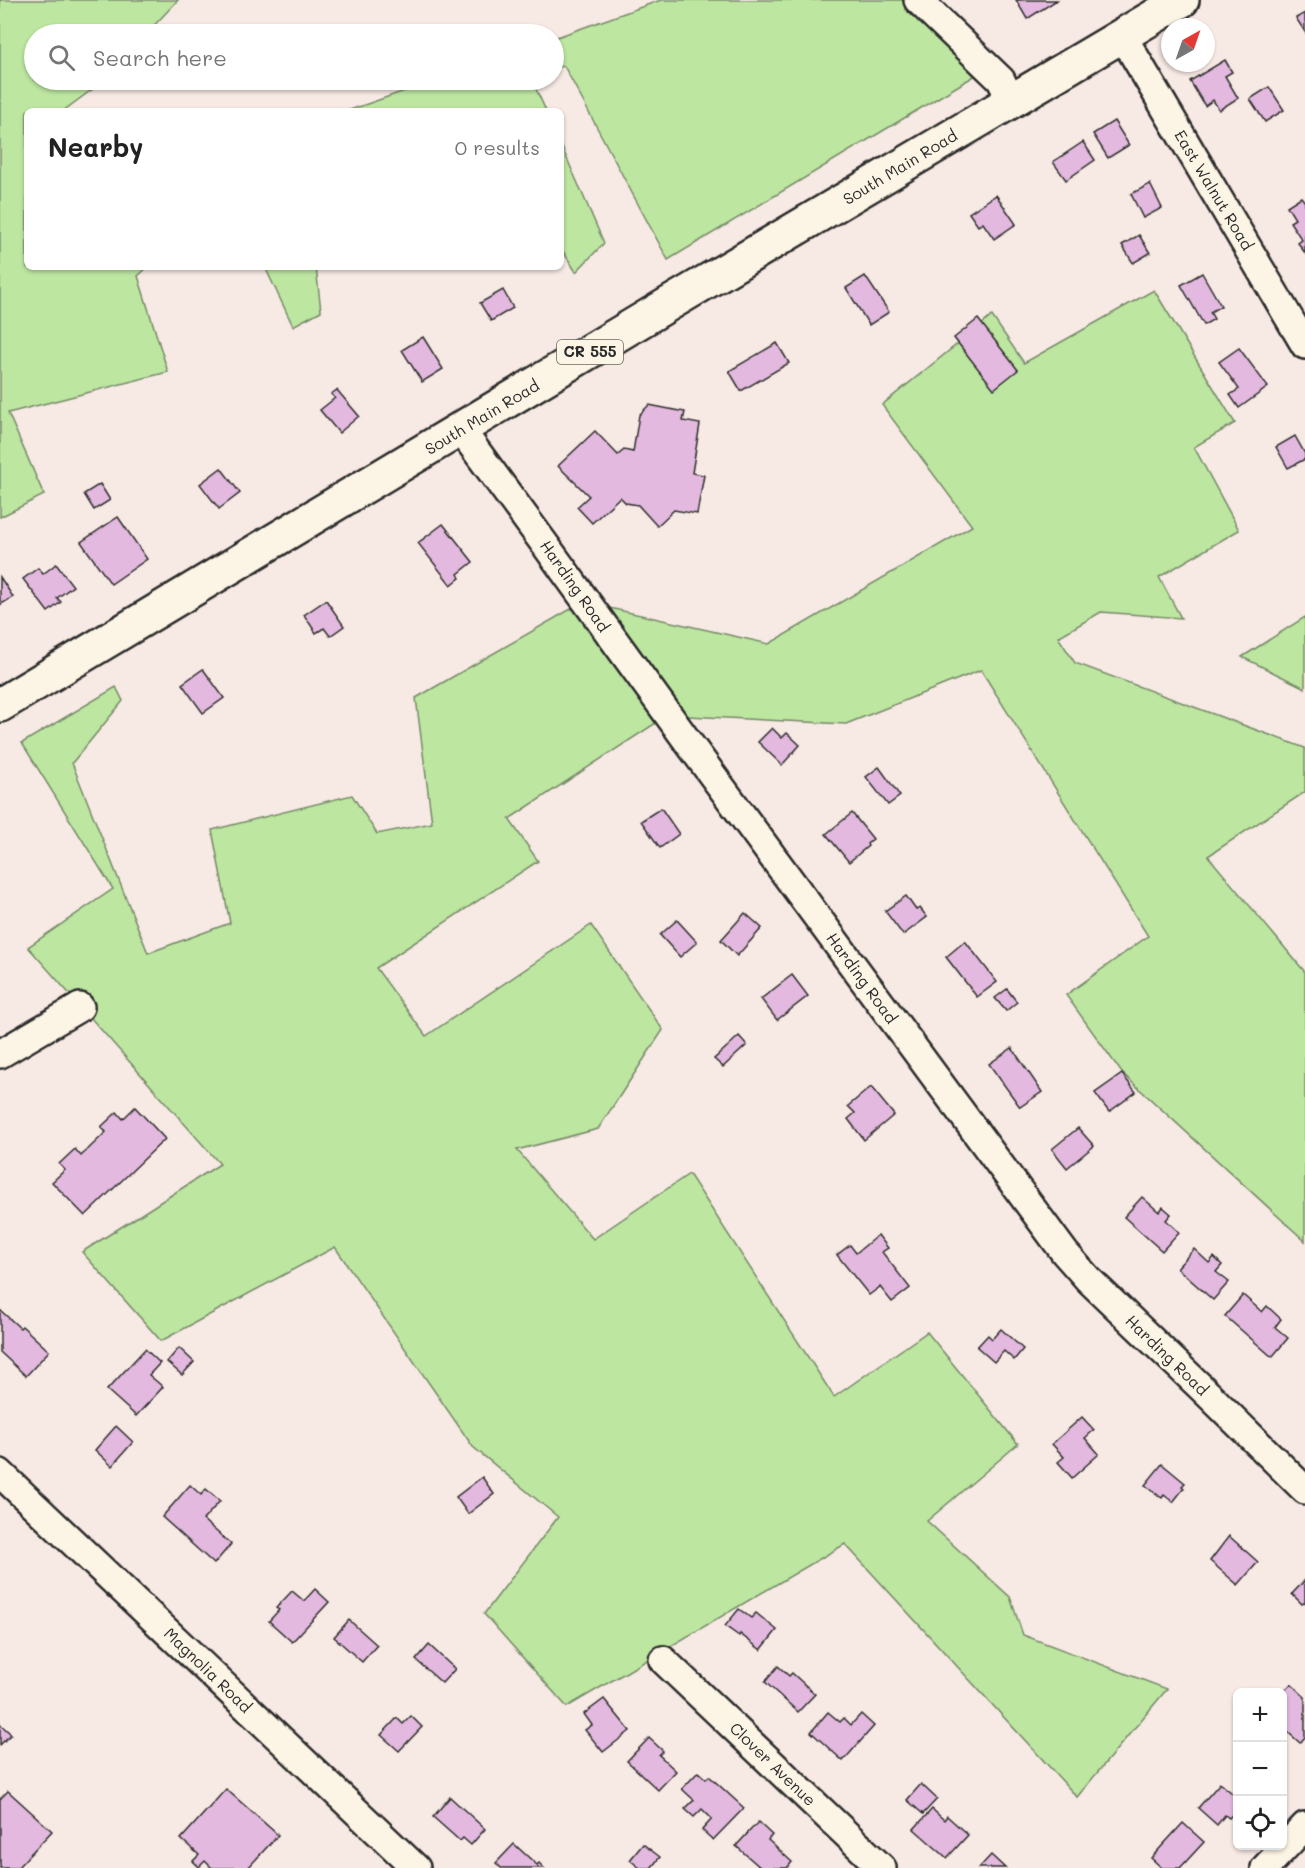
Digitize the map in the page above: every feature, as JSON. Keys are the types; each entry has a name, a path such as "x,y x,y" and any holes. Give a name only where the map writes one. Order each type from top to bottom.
{"main road":[{"name":"South Main Road","path":"0,705 1182,0"}],"street":[{"path":"918,0 1001,80 1011,101"},
{"name":"East Walnut Road","path":"1122,35 1305,345"},
{"name":"Harding Road","path":"461,430 687,742 1065,1253 1088,1279 1305,1490"},
{"path":"0,1054 80,1006"},
{"name":"Magnolia Road","path":"0,1473 416,1868"},
{"name":"Clover Avenue","path":"663,1660 882,1868"},
{"path":"1264,1868 1305,1826"}],"green space":[{"path":"0,0 178,0 155,24 24,24 24,90 91,90 67,108 24,108 24,270 145,270 138,276 168,372 8,413 44,495 0,517"},
{"path":"661,0 939,0 996,63 668,260 564,66 564,34"},
{"path":"407,90 537,90 545,108 356,108"},
{"path":"564,152 604,243 576,272 564,253"},
{"path":"266,270 316,270 321,311 293,326"},
{"path":"1154,290 1235,423 1194,447 1239,530 1159,577 1181,618 1101,612 1058,637 1075,663 1305,748 1305,792 1208,856 1305,972 1305,1241 1122,1073 1066,995 1148,936 981,670 846,724 668,715 509,819 538,861 376,968 426,1036 591,925 663,1030 598,1129 517,1150 593,1239 689,1174 834,1397 927,1332 1018,1444 927,1521 1010,1597 1023,1635 1167,1689 1077,1797 845,1544 567,1707 484,1614 558,1517 473,1447 335,1247 161,1341 82,1252 220,1164 28,947 113,889 22,743 116,687 123,701 72,763 148,953 230,923 212,830 352,795 377,834 432,823 416,698 583,602 769,644 972,526 882,405 992,316 1024,363"},
{"path":"1305,617 1305,688 1242,657"}],"building":[{"path":"1016,0 1057,0 1027,19"},
{"path":"1305,13 1305,32 1296,18"},
{"path":"1225,60 1232,72 1225,76 1238,98 1219,110 1213,100 1205,106 1190,81 1205,72 1215,72 1215,66"},
{"path":"1269,87 1284,110 1265,122 1250,99"},
{"path":"1114,121 1129,145 1108,158 1093,134"},
{"path":"1083,142 1095,160 1066,180 1053,162"},
{"path":"1150,184 1162,208 1143,218 1131,194"},
{"path":"996,195 1016,224 994,239 983,223 978,226 969,213"},
{"path":"1301,197 1305,202 1305,253 1298,243 1302,240 1290,222 1295,219 1287,206"},
{"path":"1139,235 1150,253 1133,263 1122,245"},
{"path":"1202,273 1221,306 1210,312 1214,319 1204,325 1181,285"},
{"path":"865,276 889,312 869,325 846,288"},
{"path":"503,290 513,308 491,321 480,303"},
{"path":"978,319 1018,370 994,389 954,338"},
{"path":"423,337 443,369 422,382 402,350"},
{"path":"777,343 789,363 741,391 729,371"},
{"path":"1239,348 1268,387 1239,408 1230,395 1239,389 1219,362"},
{"path":"337,390 359,416 339,433 320,410 335,398 331,394"},
{"path":"649,405 685,412 683,421 700,424 692,473 704,475 697,514 674,510 657,526 638,505 626,503 620,497 592,523 577,507 589,496 558,466 595,431 618,455 624,450 633,452 639,415"},
{"path":"1295,436 1305,454 1305,459 1288,468 1276,447"},
{"path":"221,468 240,493 219,509 200,484"},
{"path":"100,484 110,500 94,510 84,494"},
{"path":"118,517 147,559 111,584 81,542"},
{"path":"443,524 473,562 458,574 460,578 451,585 418,543"},
{"path":"56,564 73,586 57,598 61,602 48,612 23,579 38,568 43,574"},
{"path":"0,577 13,597 0,605"},
{"path":"326,600 344,626 330,636 324,628 316,633 304,615"},
{"path":"203,669 224,698 203,713 182,684"},
{"path":"772,728 782,738 787,733 800,745 782,765 758,742"},
{"path":"879,767 900,796 888,805 866,777"},
{"path":"661,808 679,834 660,848 641,821"},
{"path":"852,813 873,839 849,862 826,834"},
{"path":"906,896 916,910 920,908 927,917 903,935 885,911"},
{"path":"745,913 762,928 737,956 721,940"},
{"path":"677,920 697,942 680,957 660,935"},
{"path":"965,941 997,982 977,997 946,957"},
{"path":"792,975 808,996 777,1020 761,999"},
{"path":"1007,989 1017,1002 1006,1011 995,998"},
{"path":"739,1036 747,1045 723,1067 714,1059"},
{"path":"1012,1048 1042,1092 1020,1107 989,1064"},
{"path":"1122,1074 1136,1092 1109,1112 1095,1093"},
{"path":"871,1087 894,1115 864,1140 848,1119 855,1113 848,1106"},
{"path":"135,1107 165,1139 85,1216 52,1182 65,1170 59,1164 75,1149 81,1156 106,1132 101,1127 117,1112 123,1119"},
{"path":"1078,1128 1094,1146 1067,1168 1052,1149"},
{"path":"1142,1197 1159,1212 1163,1207 1171,1214 1166,1220 1179,1232 1162,1251 1124,1217"},
{"path":"878,1235 888,1248 882,1252 910,1288 892,1302 880,1287 869,1295 837,1255 850,1245 856,1253"},
{"path":"1194,1249 1209,1263 1214,1257 1222,1265 1216,1272 1229,1282 1213,1300 1177,1268"},
{"path":"1243,1295 1262,1312 1267,1306 1281,1319 1275,1327 1288,1338 1272,1357 1225,1316"},
{"path":"0,1310 20,1328 22,1326 49,1351 26,1376 0,1352"},
{"path":"1001,1329 1023,1349 1014,1360 1004,1351 994,1362 977,1347 988,1335 992,1339"},
{"path":"179,1348 194,1362 182,1375 167,1362"},
{"path":"145,1349 160,1363 149,1375 163,1387 136,1416 107,1390"},
{"path":"1082,1417 1094,1430 1085,1438 1099,1454 1072,1478 1058,1462 1064,1457 1052,1444"},
{"path":"116,1426 133,1442 112,1466 95,1450"},
{"path":"1162,1464 1185,1483 1182,1486 1184,1488 1173,1502 1164,1495 1162,1498 1145,1485"},
{"path":"482,1477 494,1494 468,1514 456,1497"},
{"path":"190,1485 201,1495 206,1489 220,1501 203,1520 231,1544 214,1564 162,1517"},
{"path":"1229,1536 1258,1562 1238,1585 1210,1561"},
{"path":"1305,1580 1305,1602 1302,1604 1292,1594"},
{"path":"315,1589 329,1602 292,1642 269,1621 279,1610 276,1608 292,1591 304,1601"},
{"path":"739,1609 751,1618 756,1613 777,1630 761,1650 725,1626"},
{"path":"349,1620 377,1645 362,1662 334,1637"},
{"path":"429,1645 455,1669 442,1683 416,1660"},
{"path":"778,1666 789,1676 792,1673 815,1694 798,1712 765,1682"},
{"path":"1291,1684 1305,1697 1305,1737 1300,1743 1287,1731 1287,1688"},
{"path":"604,1699 630,1731 603,1752 585,1730 592,1725 584,1714"},
{"path":"828,1712 840,1722 844,1718 851,1725 861,1714 874,1726 843,1761 811,1732"},
{"path":"411,1716 422,1727 399,1751 381,1735 397,1718 403,1724"},
{"path":"0,1724 11,1734 0,1745"},
{"path":"649,1738 663,1751 659,1755 676,1771 658,1790 627,1761"},
{"path":"698,1772 706,1779 709,1776 744,1808 713,1840 702,1830 712,1819 702,1809 694,1817 685,1809 694,1800 682,1789"},
{"path":"1220,1783 1233,1794 1233,1814 1229,1818 1225,1815 1217,1825 1198,1808"},
{"path":"921,1784 937,1799 923,1814 907,1800"},
{"path":"226,1789 278,1835 248,1868 212,1868 205,1861 199,1867 193,1861 199,1855 181,1839"},
{"path":"8,1791 52,1831 17,1868 0,1868 0,1799"},
{"path":"450,1797 485,1829 471,1845 463,1838 460,1841 433,1817"},
{"path":"932,1809 944,1820 947,1816 968,1835 947,1858 914,1829"},
{"path":"758,1822 772,1835 768,1840 792,1862 787,1868 761,1868 736,1846"},
{"path":"1183,1823 1204,1842 1180,1868 1162,1868 1151,1858"},
{"path":"514,1844 537,1865 539,1863 544,1868 501,1868 496,1863"},
{"path":"643,1844 660,1857 651,1868 640,1868 630,1860"},
{"path":"991,1855 1005,1868 979,1868"}]}
